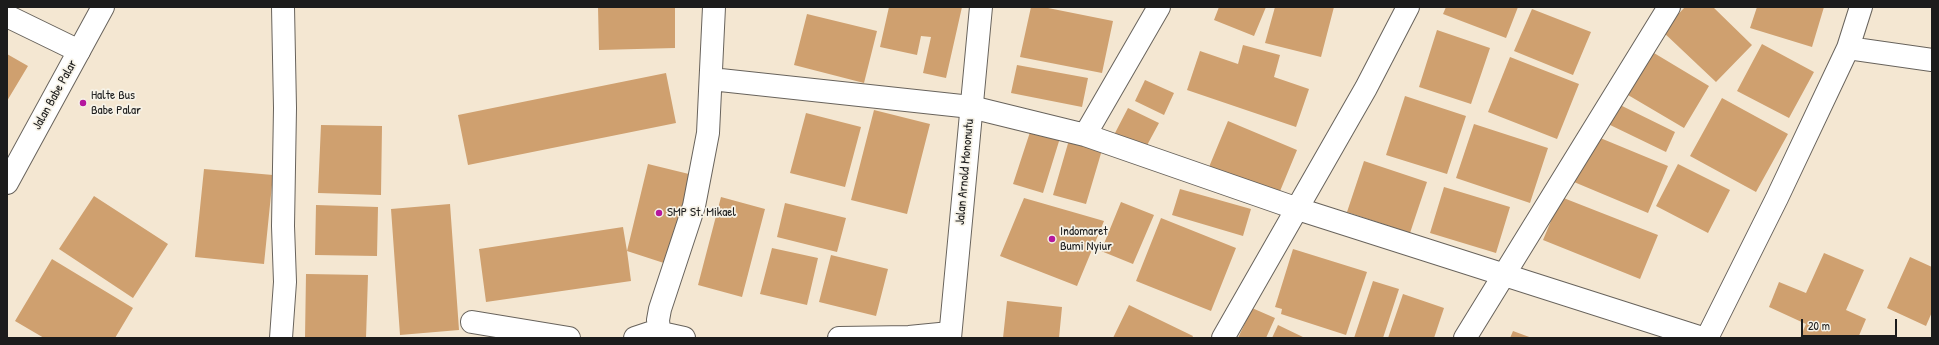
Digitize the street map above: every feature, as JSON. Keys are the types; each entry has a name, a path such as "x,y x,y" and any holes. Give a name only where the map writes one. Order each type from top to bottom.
{"street":[{"name":"Jalan Babe Palar","path":"7,182 103,7"},
{"path":"281,338 285,282 283,226 285,108 283,7"},
{"path":"659,330 658,320 660,309 694,206 708,132 714,7"},
{"name":"Jalan Arnold Mononutu","path":"950,336 981,7"},
{"path":"1085,135 1159,7"},
{"path":"1223,338 1366,88 1408,7"},
{"path":"1465,338 1503,274 1669,7"},
{"path":"1707,338 1778,198 1848,48 1861,7"},
{"path":"7,16 79,51"},
{"path":"1848,48 1932,60"},
{"path":"711,79 971,107 1085,135 1298,209 1702,338"},
{"path":"472,322 569,338"},
{"path":"635,338 659,330 666,334 684,338"},
{"path":"839,338 950,336"}],"building":[{"path":"598,7 675,7 675,48 599,50"},
{"path":"889,7 962,7 946,78 923,73 931,37 921,36 917,55 880,47"},
{"path":"1031,7 1043,7 1113,21 1102,73 1020,57"},
{"path":"1219,7 1266,7 1254,36 1214,20"},
{"path":"1275,7 1334,7 1321,57 1265,43"},
{"path":"1446,7 1518,7 1506,38 1443,14"},
{"path":"1685,7 1713,7 1752,45 1716,82 1662,31"},
{"path":"1757,7 1824,7 1812,47 1750,28"},
{"path":"1532,9 1591,32 1573,75 1514,51"},
{"path":"807,14 877,31 864,83 794,65"},
{"path":"1437,30 1490,48 1471,104 1419,87"},
{"path":"1762,44 1814,72 1789,118 1737,91"},
{"path":"1243,45 1280,55 1274,77 1309,89 1296,127 1187,90 1200,51 1238,64"},
{"path":"1654,53 1709,86 1684,128 1628,95"},
{"path":"7,54 28,66 7,101"},
{"path":"1510,57 1579,84 1557,139 1488,112"},
{"path":"1017,65 1088,78 1082,107 1011,93"},
{"path":"666,73 676,123 468,165 458,115"},
{"path":"1145,80 1174,93 1164,115 1135,101"},
{"path":"1405,96 1466,116 1447,174 1386,155"},
{"path":"1722,98 1788,134 1756,192 1690,156"},
{"path":"1616,103 1675,132 1666,152 1606,123"},
{"path":"1128,108 1159,123 1145,149 1115,133"},
{"path":"874,110 930,124 907,214 851,200"},
{"path":"806,113 861,127 845,187 790,173"},
{"path":"1228,121 1297,150 1278,196 1209,167"},
{"path":"1474,124 1548,148 1530,203 1456,178"},
{"path":"321,125 382,126 381,195 318,193"},
{"path":"1031,129 1060,138 1043,193 1013,184"},
{"path":"1593,135 1668,166 1648,213 1574,182"},
{"path":"1069,140 1102,150 1086,204 1053,195"},
{"path":"1364,161 1427,182 1410,233 1347,212"},
{"name":"SMP St. Mikael","path":"648,164 693,175 670,265 627,251"},
{"path":"1678,164 1730,190 1708,233 1656,206"},
{"path":"204,169 273,175 264,264 195,257"},
{"path":"1444,187 1510,207 1496,253 1430,233"},
{"path":"1180,189 1251,209 1243,236 1172,215"},
{"path":"94,196 168,244 133,298 59,249"},
{"path":"721,197 765,209 742,297 698,285"},
{"path":"1561,197 1658,235 1640,279 1543,240"},
{"name":"Indomaret Bumi Nyiur","path":"1024,198 1104,221 1077,286 1000,256"},
{"path":"1121,202 1154,215 1133,264 1101,251"},
{"path":"785,203 846,218 837,252 777,237"},
{"path":"450,204 459,330 400,335 391,209"},
{"path":"316,205 378,207 377,256 315,255"},
{"path":"1161,218 1236,248 1211,311 1136,281"},
{"path":"623,227 631,281 486,302 479,249"},
{"path":"772,248 818,258 807,305 760,294"},
{"path":"1293,249 1367,272 1346,335 1281,314 1282,309 1275,307"},
{"path":"1824,253 1864,270 1846,310 1866,319 1858,338 1800,338 1806,324 1769,307 1779,282 1806,293"},
{"path":"831,255 888,269 876,316 819,302"},
{"path":"1910,257 1932,267 1932,312 1926,326 1887,308"},
{"path":"52,259 133,308 115,338 44,338 15,321"},
{"path":"306,274 368,275 366,338 305,338"},
{"path":"1373,281 1399,289 1383,338 1354,338"},
{"path":"1403,294 1444,308 1434,338 1388,338"},
{"path":"1007,301 1062,307 1059,338 1003,338"},
{"path":"1129,305 1193,336 1192,338 1113,338"},
{"path":"1252,308 1275,318 1266,338 1238,338"},
{"path":"1278,325 1305,338 1272,338"},
{"path":"1513,331 1532,338 1510,338"}],"place":[{"name":"Halte Bus Babe Palar","path":"83,103"},
{"name":"SMP St. Mikael","path":"659,213"},
{"name":"Indomaret Bumi Nyiur","path":"1052,239"}]}
